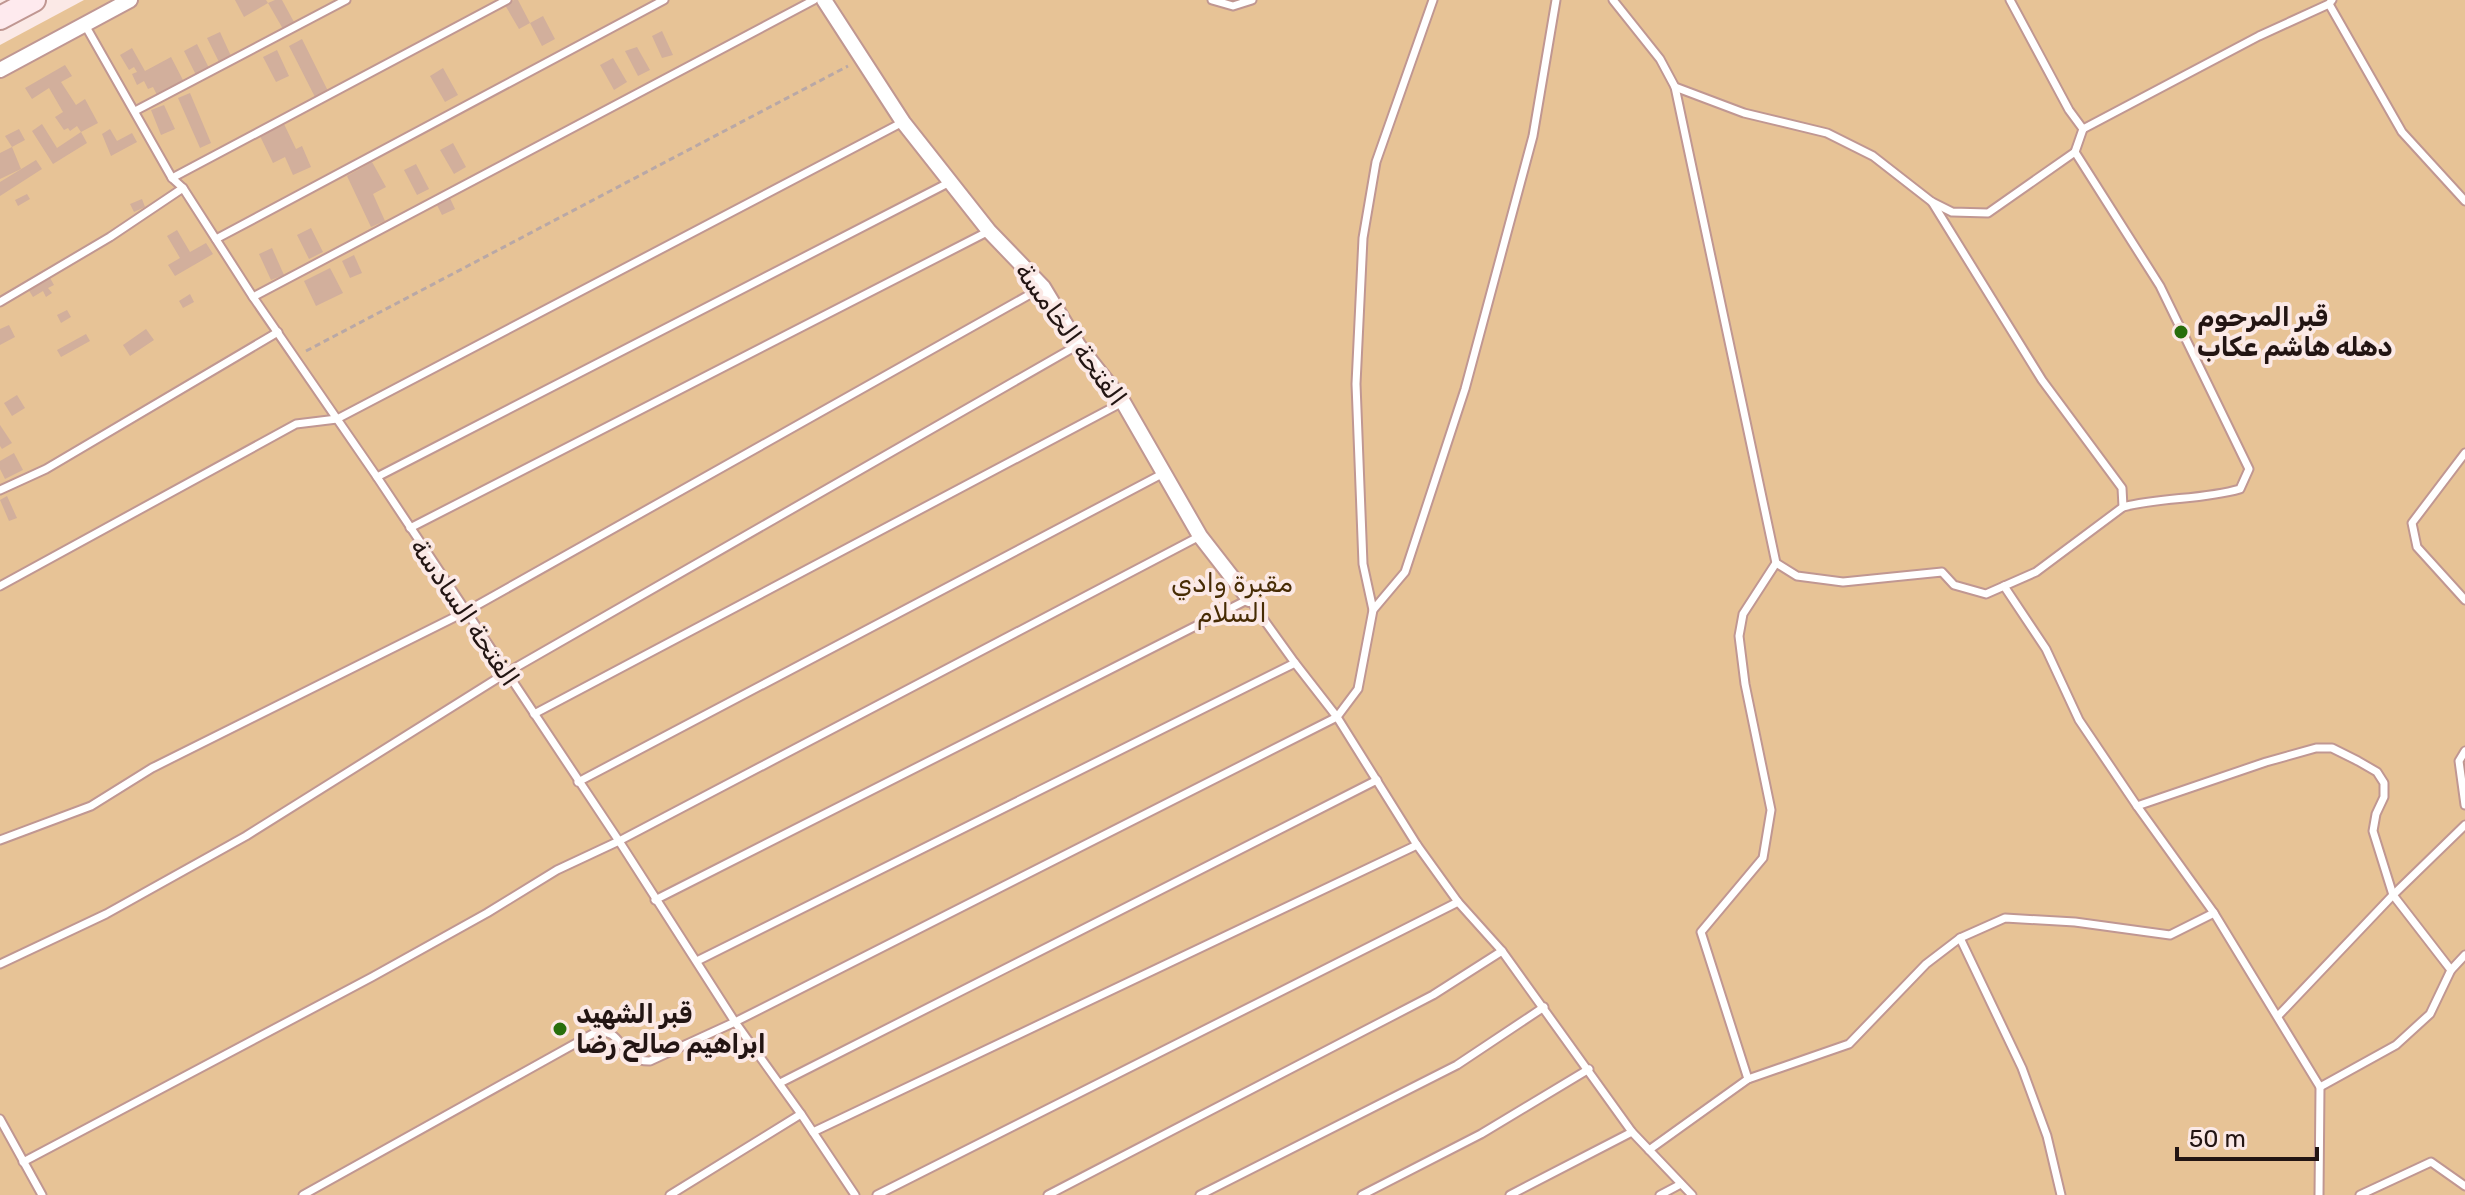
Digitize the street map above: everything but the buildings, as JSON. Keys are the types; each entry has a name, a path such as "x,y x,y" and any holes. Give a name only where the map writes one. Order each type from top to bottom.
{"main road":[{"path":"0,18 34,0"}],"street":[{"path":"0,70 130,0"},
{"name":"الفتحة الخامسة","path":"824,0 903,122 989,231 1043,287 1078,345 1123,402 1200,536 1249,599"}],"lane":[{"path":"135,111 346,0"},
{"path":"172,178 507,0"},
{"path":"216,239 664,0"},
{"path":"253,297 814,0"},
{"path":"1212,0 1233,6 1252,0"},
{"path":"303,1195 596,1032 613,1034 629,1055 638,1061 650,1061 735,1022 1337,717 1358,689 1373,610 1363,564 1356,384 1363,238 1376,162 1433,0"},
{"path":"1373,610 1405,572 1465,389 1533,136 1556,0"},
{"path":"1613,0 1660,59 1675,87 1776,563 1743,614 1739,636 1745,684 1771,810 1763,858 1701,932 1748,1079"},
{"path":"2010,0 2069,110 2083,129"},
{"path":"1675,87 1744,113 1827,133 1873,156 1932,202 1952,212 1988,213 2075,152 2083,129 2259,36 2331,2 2402,132 2465,201"},
{"name":"الفتحة السادسة","path":"84,24 172,178 183,188 619,841 735,1022 855,1195"},
{"path":"0,586 296,424 337,419 903,122"},
{"path":"1776,563 1797,576 1843,582 1942,572 1954,585 1986,594 2036,572 2123,507 2141,502 2219,495 2240,489 2249,469 2160,286 2075,152"},
{"path":"377,477 952,181"},
{"path":"0,302 101,243 183,188"},
{"path":"1932,202 2042,380 2122,488 2123,507"},
{"path":"410,528 989,231"},
{"path":"0,840 91,806 152,768 465,612 1043,287"},
{"path":"0,490 46,469 278,332"},
{"path":"0,964 106,914 246,836 506,673 1078,345"},
{"path":"534,714 1123,402"},
{"path":"2465,453 2412,523 2417,547 2465,600"},
{"path":"578,782 1162,474"},
{"path":"23,1162 372,977 557,870 619,841 1200,536"},
{"path":"2004,586 2046,649 2079,720 2214,913 2320,1087 2320,1195 2329,1195"},
{"path":"655,900 1249,599 1337,717 1417,845 1458,902 1502,951 1632,1132 1692,1195"},
{"path":"697,961 1295,663"},
{"path":"2137,806 2266,762 2316,748 2332,748 2377,772 2384,783 2384,797 2373,831 2393,895 2451,970"},
{"path":"2465,751 2459,761 2465,805"},
{"path":"780,1083 1377,780"},
{"path":"2278,1016 2393,895 2465,825"},
{"path":"813,1132 1417,845"},
{"path":"877,1195 1458,902"},
{"path":"1649,1150 1748,1079 1849,1044 1926,964 1960,938 2005,918 2075,922 2170,935 2214,913"},
{"path":"1960,938 2022,1068 2047,1136 2061,1195"},
{"path":"1048,1195 1433,995 1502,951"},
{"path":"2320,1087 2396,1045 2430,1014 2451,970 2465,955"},
{"path":"1200,1195 1457,1065 1544,1007"},
{"path":"1362,1195 1481,1134 1589,1069"},
{"path":"670,1195 801,1114"},
{"path":"0,1119 42,1195"},
{"path":"1510,1195 1632,1132"},
{"path":"0,1139 8,1134"},
{"path":"2360,1195 2431,1162 2465,1186"},
{"path":"1660,1195 1681,1184"}],"path":[{"path":"296,357 862,58"}],"green space":[{"name":"مقبرة وادي السلام","path":"84,0 2465,0 2465,1195 0,1195 0,45"}],"place":[{"name":"قبر المرحوم دهله هاشم عكاب","path":"2181,332"},
{"name":"قبر الشهيد ابراهيم صالح رضا","path":"560,1029"}]}
